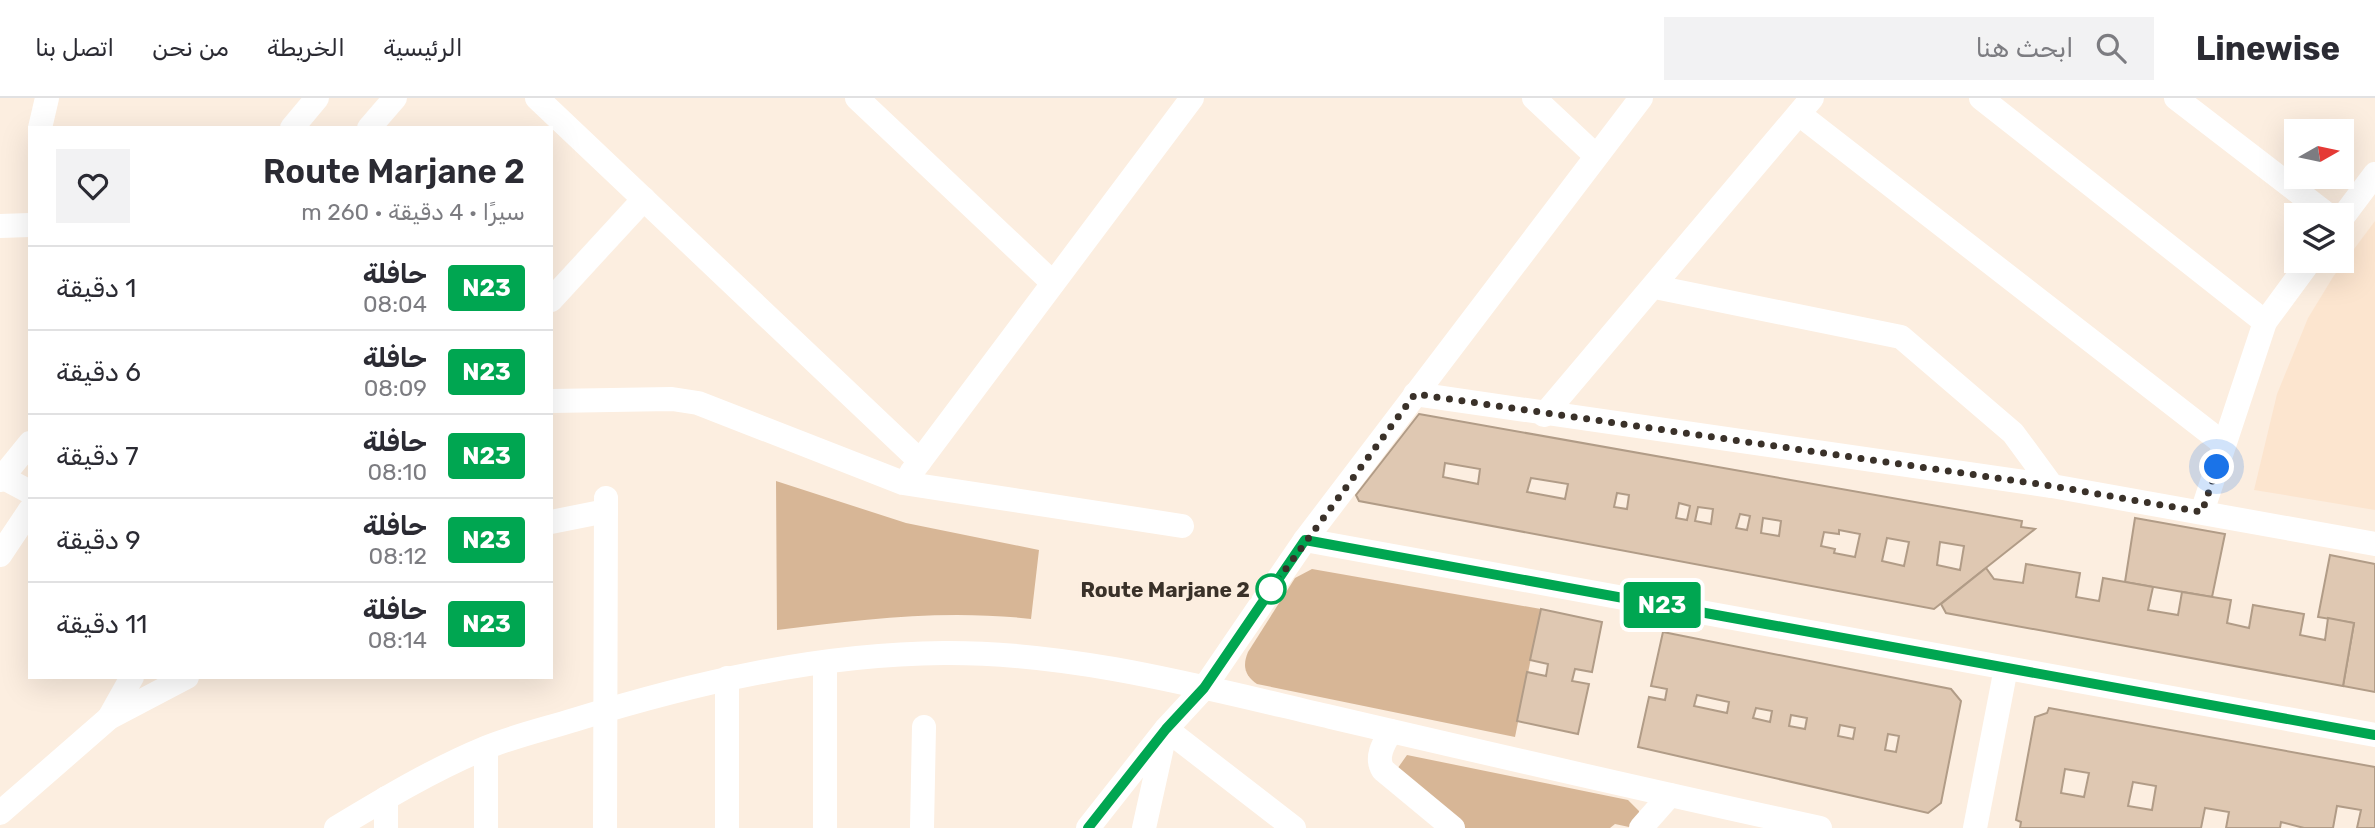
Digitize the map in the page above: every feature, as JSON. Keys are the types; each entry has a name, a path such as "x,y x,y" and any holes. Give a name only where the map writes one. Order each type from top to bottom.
{"street":[{"path":"40,126 47,98"},
{"path":"294,126 317,98"},
{"path":"371,126 395,98"},
{"path":"537,98 920,461"},
{"path":"858,98 1053,284"},
{"path":"1534,98 1596,156"},
{"path":"1088,828 1166,729 1204,688 1305,540 1641,98"},
{"path":"1981,98 2265,322"},
{"path":"2176,98 2312,203"},
{"path":"903,483 1053,284 1185,101"},
{"path":"1544,415 1806,106 2224,444"},
{"path":"2354,203 2375,174"},
{"path":"553,298 644,199"},
{"path":"0,226 28,225"},
{"path":"2202,512 2265,322 2301,273"},
{"path":"1655,287 1901,337 2013,433 2052,486"},
{"path":"1415,394 1544,415 2052,486 2375,544"},
{"path":"553,401 672,399 698,403 903,483 1182,526"},
{"path":"28,445 1,477 28,491"},
{"path":"553,521 606,505 605,828"},
{"path":"0,555 28,513"},
{"path":"1305,540 2375,735"},
{"path":"336,828 386,798 486,748 606,710 727,678 825,662 944,653 1020,657 1204,688 1670,795 1733,819 1820,828"},
{"path":"825,662 825,828"},
{"path":"1975,828 2006,668"},
{"path":"727,678 727,828"},
{"path":"109,718 131,679"},
{"path":"0,813 109,718 183,679"},
{"path":"922,828 924,727"},
{"path":"1166,729 1288,826"},
{"path":"1144,828 1166,729"},
{"path":"1391,731 1380,751 1383,770 1453,828"},
{"path":"486,748 486,828"},
{"path":"1641,828 1670,795"},
{"path":"386,798 386,828"}],"shaded area":[{"path":"2375,221 2375,510 2254,490 2277,394 2308,318 2336,273 2354,273 2354,249"},
{"path":"776,481 906,523 1039,550 1031,619 936,615 777,630"},
{"path":"1312,569 1541,609 1515,737 1253,681 1245,666 1248,652 1295,578"},
{"path":"1407,755 1628,800 1639,811 1639,818 1629,827 1615,824 1610,828 1464,828 1395,772"}],"building":[{"path":"1419,414 2022,521 2021,527 2035,529 1934,609 1359,501 1356,495","holes":["1445,463 1480,469 1478,484 1443,477","1531,478 1568,484 1565,499 1527,492","1617,493 1629,495 1627,509 1614,507","1679,503 1690,506 1687,520 1676,518","1698,507 1713,509 1711,524 1695,521","1740,514 1750,516 1747,530 1736,528","1763,518 1781,521 1779,536 1761,533","1839,530 1860,534 1855,557 1834,553 1835,549 1821,546 1824,532 1839,534","1887,538 1909,542 1904,566 1882,561","1940,542 1964,546 1960,570 1937,565"]},
{"path":"2135,518 2225,534 2212,597 2125,582"},
{"path":"2330,555 2375,564 2375,692 2343,686 2354,623 2318,617"},
{"path":"2026,564 2080,573 2076,597 2099,601 2103,578 2153,587 2148,610 2178,615 2182,592 2231,600 2227,623 2249,628 2253,605 2304,614 2300,635 2325,640 2328,618 2354,623 2343,686 1946,613 1941,604 1986,568 1994,579 2023,583"},
{"path":"1541,609 1602,622 1592,672 1575,669 1572,681 1589,684 1578,734 1517,721 1527,672 1546,676 1548,664 1530,660"},
{"path":"1663,632 1951,689 1961,701 1941,803 1928,813 1638,747 1649,697 1665,700 1667,689 1651,686","holes":["1697,695 1729,702 1727,713 1694,706","1756,708 1772,711 1770,722 1753,718","1791,715 1807,718 1805,729 1789,726","1840,725 1855,728 1853,739 1838,736","1888,734 1899,736 1896,752 1885,750"]},
{"path":"2049,708 2375,767 2375,828 2357,828 2361,810 2337,806 2333,828 2304,828 2281,822 2280,828 2226,828 2229,812 2205,808 2201,828 2020,828 2021,822 2016,820 2035,717 2047,713","holes":["2065,769 2089,773 2084,797 2061,793","2133,782 2156,786 2152,810 2128,806"]}],"bus line":[{"name":"N23","path":"1088,828 1166,729 1204,688 1305,540 2375,735"}],"place":[{"name":"Route Marjane 2","path":"1271,589"}],"route":[{"path":"1271,589 1415,394 1544,415 2052,486 2202,512 2217,467"}]}
